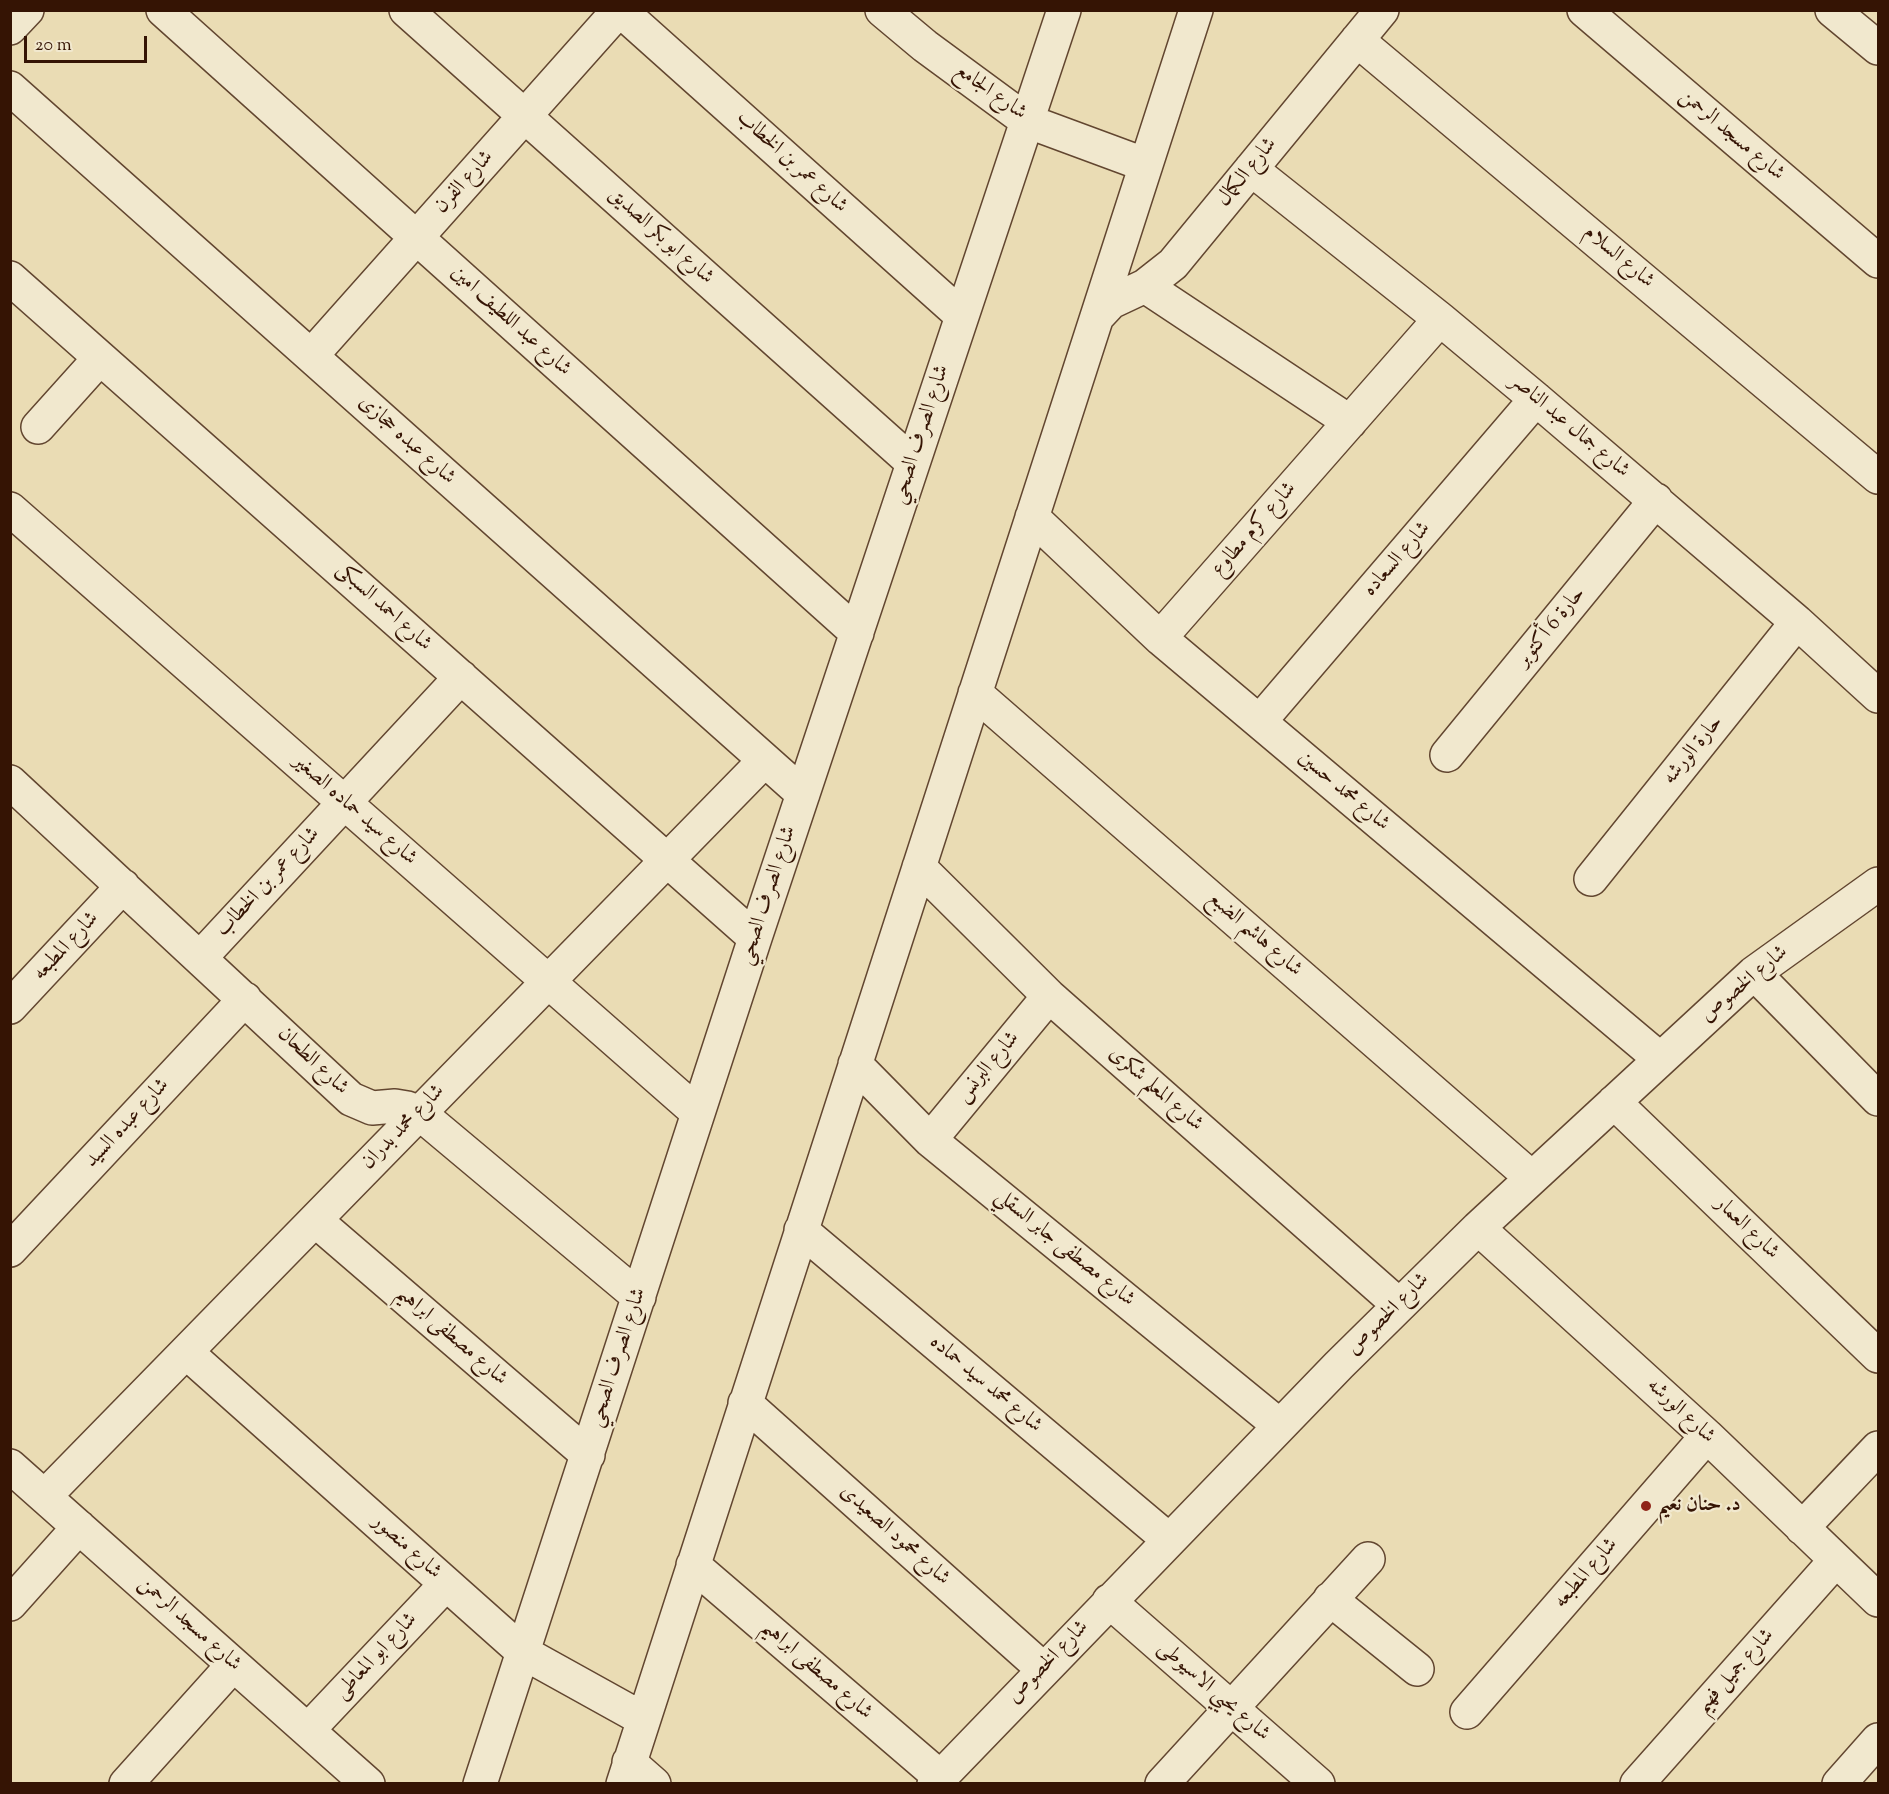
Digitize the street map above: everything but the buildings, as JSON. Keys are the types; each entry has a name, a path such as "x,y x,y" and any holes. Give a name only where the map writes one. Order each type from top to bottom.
{"street":[{"path":"10,28 27,10"},
{"name":"شارع عبد اللطيف امين","path":"163,10 857,633"},
{"name":"شارع ابو بكر الصديق","path":"406,10 913,463"},
{"name":"شارع الفرن","path":"310,356 620,10"},
{"name":"شارع عمر بن الخطاب","path":"620,10 962,316"},
{"name":"شارع الجامع","path":"882,10 925,46 1027,121 1146,165"},
{"name":"شارع الصرف الصحي","path":"480,1784 755,938 1064,10"},
{"path":"654,1784 626,1773 1196,10"},
{"name":"شارع الكمال","path":"1097,317 1111,302 1145,286 1173,264 1382,10"},
{"name":"شارع مسجد الرحمن","path":"1584,10 1878,261"},
{"path":"1832,10 1878,48"},
{"name":"شارع السلام","path":"1357,40 1878,477"},
{"name":"شارع عبده حجازى","path":"10,88 803,794"},
{"name":"شارع جمال عبد الناصر","path":"1251,169 1440,319 1536,399 1797,622 1878,696"},
{"name":"شارع احمد السبكى","path":"10,278 755,938"},
{"path":"1145,286 1350,422"},
{"name":"شارع كرم مطاوع","path":"1160,638 1440,319"},
{"path":"38,427 100,358"},
{"name":"شارع السعاده","path":"1260,721 1536,399"},
{"name":"حارة 6 أكتوبر","path":"1447,755 1656,500"},
{"name":"شارع سيد حماده الصغير","path":"10,509 698,1113"},
{"name":"شارع محمد حسين","path":"1032,517 1160,638 1660,1059"},
{"name":"حارة الورشه","path":"1591,879 1797,622"},
{"name":"شارع عمر بن الخطاب","path":"200,958 461,677"},
{"name":"شارع هاشم الضبع","path":"975,693 1532,1178"},
{"name":"شارع محمد بدران","path":"45,1496 418,1112 764,761"},
{"name":"شارع الطحان","path":"10,782 351,1099 372,1108 395,1106 418,1112 639,1297"},
{"name":"شارع المعلم شكرى","path":"919,867 1049,996 1399,1305"},
{"name":"شارع الخصوص","path":"937,1780 1280,1426 1478,1228 1754,972 1878,884"},
{"name":"شارع المطبعه","path":"10,1007 123,886"},
{"path":"1754,972 1878,1099"},
{"name":"شارع البرنس","path":"930,1140 1049,996"},
{"name":"شارع عبده السيد","path":"10,1250 245,999"},
{"name":"شارع مصطفى جابر السقلي","path":"855,1064 930,1140 1280,1426"},
{"name":"شارع العمار","path":"1614,1102 1878,1356"},
{"name":"شارع مصطفى ابراهيم","path":"315,1220 588,1455"},
{"name":"شارع الورشه","path":"1478,1228 1707,1436 1878,1600"},
{"name":"شارع محمد سيد حماده","path":"801,1230 1169,1540"},
{"name":"شارع منصور","path":"186,1352 524,1653 643,1719"},
{"name":"شارع محمود الصعيدى","path":"745,1403 1044,1669"},
{"name":"شارع المطبعه","path":"1467,1712 1707,1436"},
{"path":"1802,1528 1878,1448"},
{"name":"شارع مسجد الرحمن","path":"10,1466 368,1784"},
{"path":"10,1604 79,1527"},
{"path":"1162,1784 1368,1558"},
{"name":"شارع جميل فهيم","path":"1637,1784 1836,1560"},
{"name":"شارع مصطفى ابراهيم","path":"693,1565 937,1780"},
{"name":"شارع ابو المعاطى","path":"308,1730 446,1584"},
{"path":"1330,1599 1417,1669"},
{"name":"شارع يحيي الاسيوطى","path":"1109,1601 1318,1784"},
{"path":"126,1784 233,1665"},
{"path":"1839,1784 1878,1740"}],"place":[{"name":"د. حنان نعيم","path":"1646,1506"}]}
